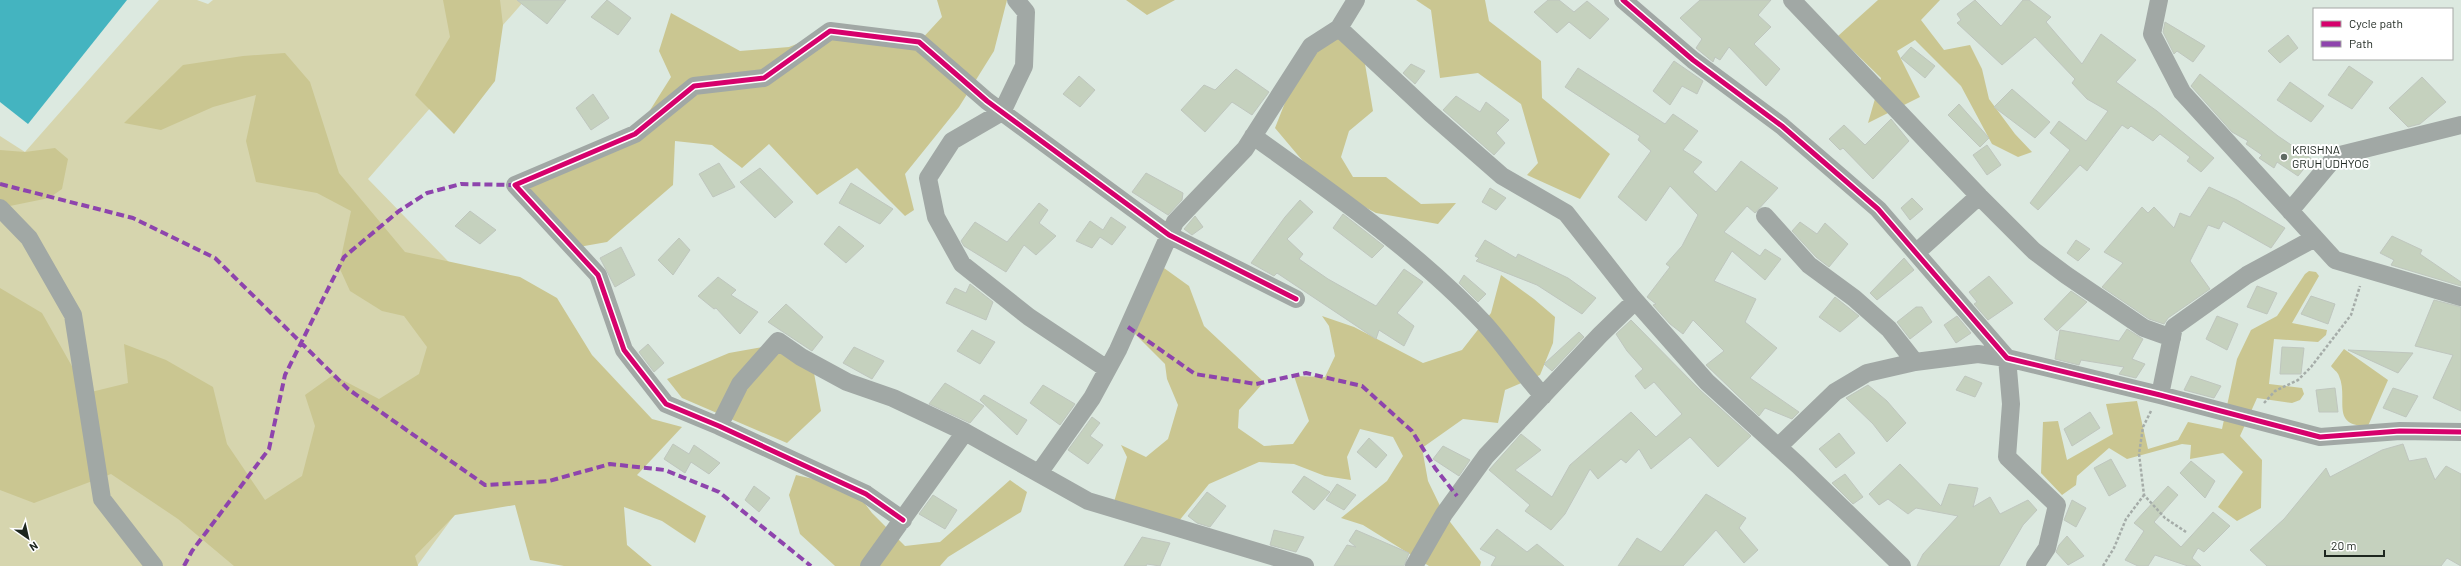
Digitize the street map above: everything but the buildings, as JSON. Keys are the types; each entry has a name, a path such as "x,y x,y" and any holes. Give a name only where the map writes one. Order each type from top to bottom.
{"street":[{"path":"1016,0 1026,12 1024,66 1002,112 952,141 928,178 936,217 962,264 1028,317 1107,369"},
{"path":"1039,473 1092,398 1175,222 1245,149 1312,46 1339,28 1356,0"},
{"path":"1623,0 1693,60 1782,126 1878,209 1917,252 2007,358 2011,404 2007,457 2057,505 2047,548 2035,566"},
{"path":"1792,0 2034,251 2144,328 2172,338"},
{"path":"2159,0 2152,34 2182,92 2335,260 2461,297"},
{"path":"1339,28 1430,113 1502,176 1566,213 1635,301 1707,382 1778,447 1902,566"},
{"path":"903,520 866,494 719,426 666,404 624,350 598,275 515,185 635,134 694,86 764,78 830,31 919,42 1002,112 1169,235 1296,299"},
{"path":"2290,211 2336,156 2461,125"},
{"path":"1253,136 1323,186 1428,270 1484,323 1543,396"},
{"path":"1917,252 1980,196"},
{"path":"0,208 29,238 73,315 102,498 154,566"},
{"path":"1765,216 1810,265 1854,298 1890,329 1915,362"},
{"path":"2160,395 2174,327 2247,275 2315,238"},
{"path":"1414,566 1444,514 1486,456 1600,335 1635,301"},
{"path":"719,426 740,384 778,341 800,357 847,382 893,398 965,432 1088,501 1304,566"},
{"path":"1778,447 1835,392 1860,376 1915,362 1978,354 2007,358 2160,395 2320,437 2400,431 2461,432"},
{"path":"868,566 903,520 965,432"}],"path":[{"path":"2250,418 2275,391 2302,376 2337,335 2351,316 2358,290 2368,269"},
{"path":"2160,395 2143,427 2139,454 2144,495 2165,518 2186,532"},
{"path":"2103,566 2114,548 2126,519 2144,495"}],"green space":[{"path":"159,0 197,0 208,4 213,0 525,0 368,179 558,374 417,566 0,566 0,136 25,152"}],"shaded area":[{"path":"443,0 500,0 503,25 495,81 454,134 415,95 450,37"},
{"path":"937,0 1007,0 994,51 959,107 905,174 914,210 905,216 857,168 817,195 769,144 742,168 712,145 675,141 673,185 607,242 573,248 515,185 635,134 671,77 659,51 671,13 740,51 789,47 830,31 919,42 942,17"},
{"path":"1126,0 1175,0 1147,15"},
{"path":"1416,0 1485,0 1489,21 1541,61 1542,98 1610,154 1580,199 1527,175 1538,163 1521,104 1478,73 1440,78 1431,10"},
{"path":"1878,0 1940,0 1921,20 1944,50 1970,45 1982,69 1989,99 2015,134 2032,152 2018,157 1992,144 1961,86 1915,40 1897,51 1920,97 1868,123 1881,78 1838,36"},
{"path":"1339,28 1365,64 1373,111 1349,131 1341,157 1353,177 1386,177 1421,204 1456,203 1438,224 1376,213 1323,185 1275,128 1301,62"},
{"path":"285,53 310,82 339,173 405,252 520,277 557,298 592,355 652,419 682,427 637,475 706,516 695,543 662,521 624,507 627,545 652,566 564,566 530,560 515,505 455,515 415,556 418,566 234,566 178,519 111,474 34,503 0,490 0,288 42,313 87,393 128,383 124,344 166,360 213,387 227,444 265,500 302,476 315,426 305,395 333,375 379,399 419,374 427,347 404,316 382,311 350,291 339,267 351,211 317,193 256,182 246,141 256,95 213,107 161,130 124,123 183,65 243,56"},
{"path":"55,148 68,159 62,189 49,198 0,208 0,150 25,152"},
{"path":"1157,263 1189,286 1204,326 1264,382 1239,410 1238,428 1264,446 1293,444 1309,421 1294,376 1325,377 1335,356 1329,326 1322,316 1354,327 1423,363 1462,350 1491,313 1501,275 1534,299 1555,317 1553,343 1540,375 1505,390 1498,423 1463,419 1422,448 1428,481 1444,514 1481,562 1480,566 1429,566 1363,525 1341,518 1387,481 1403,456 1393,437 1360,429 1347,457 1351,480 1325,476 1294,464 1259,462 1209,484 1174,527 1114,502 1127,457 1121,445 1146,457 1168,439 1178,405 1167,379 1165,364 1128,327"},
{"path":"2309,271 2316,272 2319,276 2292,323 2327,330 2326,335 2318,342 2274,339 2269,384 2302,388 2304,394 2300,400 2292,403 2257,398 2240,436 2262,460 2261,508 2237,521 2218,507 2243,472 2223,453 2190,459 2191,445 2182,444 2127,459 2109,448 2077,476 2076,485 2062,495 2041,473 2043,422 2058,421 2067,460 2113,434 2106,404 2137,401 2148,449 2178,440 2188,422 2222,429 2237,359 2251,330 2277,316 2305,274"},
{"path":"774,345 814,373 821,411 787,443 682,398 667,379 729,353"},
{"path":"2344,349 2388,380 2368,426 2356,425 2348,422 2344,416 2342,385 2337,372 2331,366"},
{"path":"796,475 853,488 872,513 905,546 940,542 1010,480 1027,492 1021,512 948,557 940,566 835,566 800,534 789,495"}],"water":[{"path":"0,0 127,0 28,124 0,102"}],"marked path":[{"path":"0,184 133,218 215,258 348,389 485,485 549,481 610,464 665,470 719,492 811,566"},
{"path":"184,566 192,551 269,449 285,375 344,257 399,211 427,193 461,184 515,185"},
{"path":"1128,327 1195,374 1256,384 1306,373 1362,386 1412,431 1435,468 1457,496"}],"cycle path":[{"path":"1623,0 1693,60 1782,126 1878,209 2007,358 2160,395 2320,437 2400,431 2461,432"},
{"path":"903,520 866,494 719,426 666,404 624,350 598,275 515,185 635,134 694,86 764,78 830,31 919,42 987,101 1169,235 1296,299"}],"place":[{"name":"KRISHNA GRUH UDHYOG","path":"2284,157"}]}
